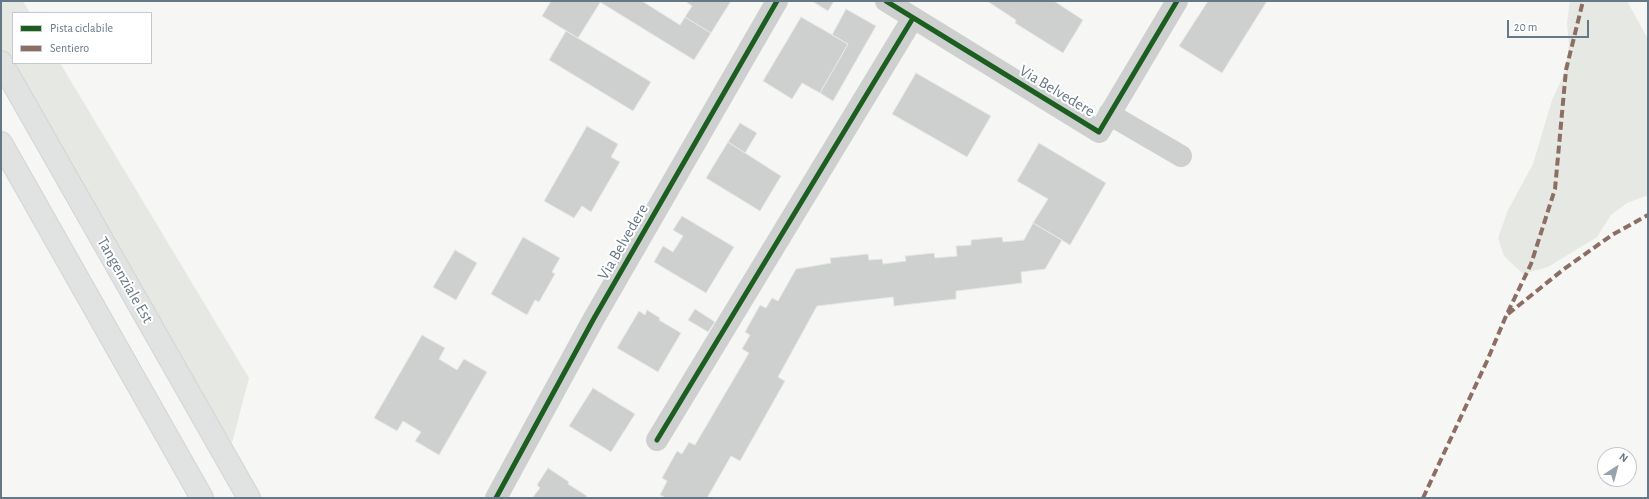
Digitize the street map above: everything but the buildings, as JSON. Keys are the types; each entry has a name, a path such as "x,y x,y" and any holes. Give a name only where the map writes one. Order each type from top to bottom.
{"highway":[{"name":"Tangenziale Est","path":"1,62 249,498"},
{"path":"1,143 202,498"}],"street":[{"name":"Via Belvedere","path":"496,498 593,320 777,1"},
{"name":"Via Belvedere","path":"886,1 1099,132 1177,1"},
{"path":"657,440 913,18"},
{"path":"1109,114 1181,156"}],"shaded area":[{"path":"1,1 23,1 29,12 12,12 12,64 61,64 249,378 232,443 1,63"},
{"path":"1570,1 1627,1 1648,39 1648,195 1627,203 1611,215 1597,237 1548,267 1523,274 1504,256 1498,238 1508,210 1533,164 1552,100 1566,70 1569,44 1567,23"}],"marked path":[{"path":"1423,498 1531,264 1555,189 1566,70 1583,1"},
{"path":"1508,314 1564,269 1612,235 1648,215"}],"cycle path":[{"path":"496,498 593,320 777,1"},
{"path":"886,1 1099,132 1177,1"},
{"path":"657,440 913,18"}]}
